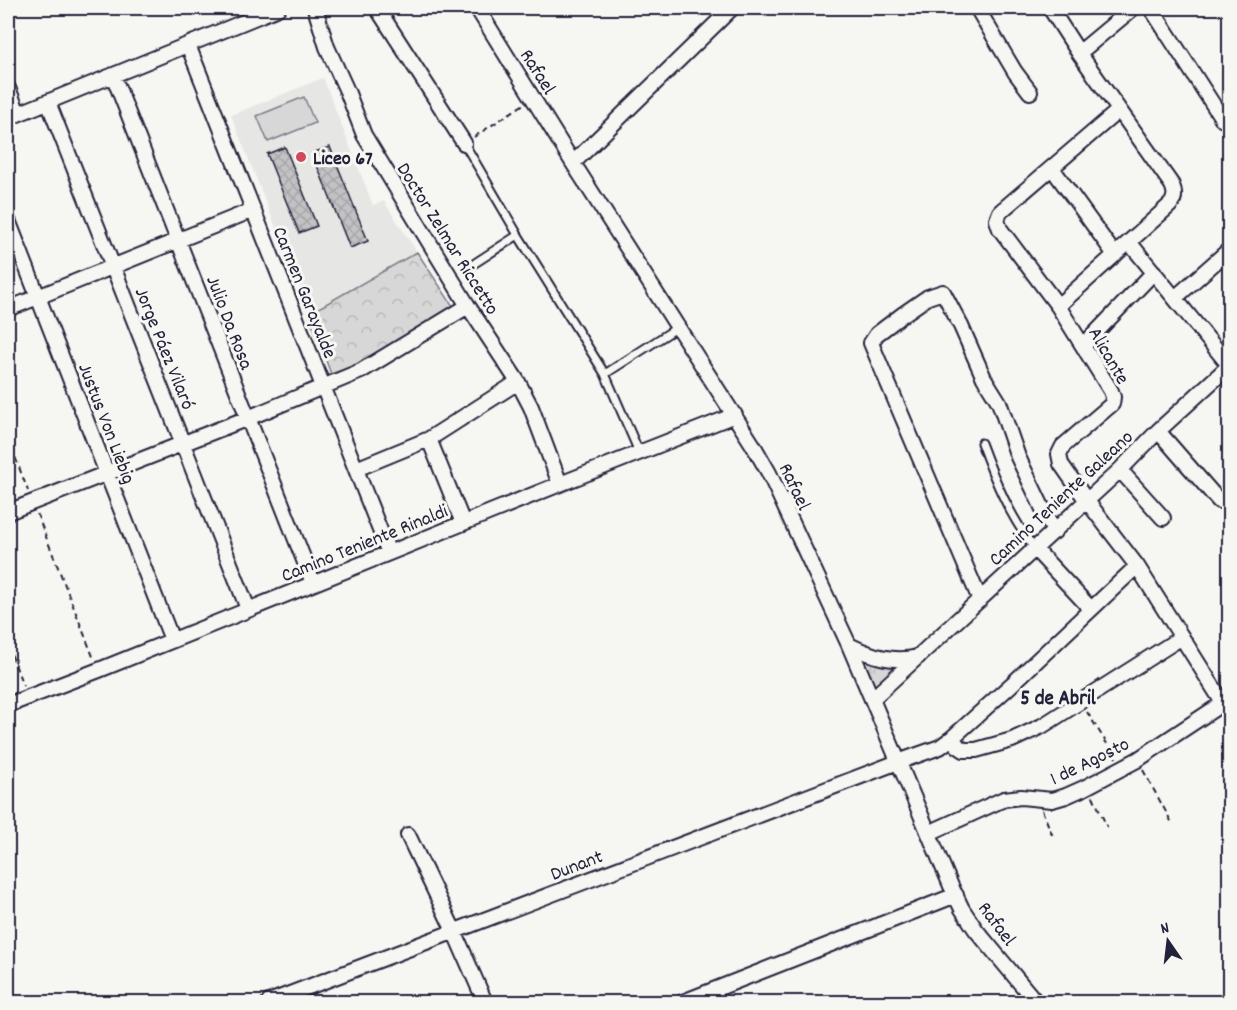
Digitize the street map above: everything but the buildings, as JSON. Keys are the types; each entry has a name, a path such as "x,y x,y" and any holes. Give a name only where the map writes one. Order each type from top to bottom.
{"street":[{"path":"8,88 13,115 278,8"},
{"name":"Doctor Zelmar Riccetto","path":"315,8 327,47 364,135 468,306 518,382 531,407 560,484"},
{"path":"377,8 464,143"},
{"name":"Rafael","path":"477,8 573,163 735,415 769,473 849,645 967,917 1036,1002"},
{"path":"573,163 732,8"},
{"path":"977,8 1015,72 1030,92"},
{"path":"1050,8 1175,191 1175,197 1170,205 1058,306"},
{"path":"1079,53 1133,8"},
{"path":"1151,8 1223,120"},
{"name":"Carmen Garayalde","path":"188,45 389,553"},
{"name":"Julio Da Rosa","path":"113,75 313,583"},
{"name":"Jorge Páez Vilaró","path":"48,102 248,609"},
{"path":"1114,255 1052,168 1119,110"},
{"name":"Alicante","path":"1052,168 1000,212 997,220 1000,229 1058,306 1112,391 1112,404 1063,446 1059,454 1061,464 1087,501"},
{"path":"8,309 252,210"},
{"name":"Justus Von Liebig","path":"8,220 172,640"},
{"path":"1129,242 1175,298 1227,372"},
{"path":"1175,298 1230,249"},
{"path":"1083,346 1154,272"},
{"path":"980,600 871,343 877,334 928,297 943,292 948,300 984,378 999,402 1018,457 1054,532"},
{"path":"8,512 361,371 468,306"},
{"name":"Camino Teniente Galeano","path":"872,699 1054,532 1158,431 1227,372"},
{"path":"356,469 429,439 518,382"},
{"name":"Camino Teniente Rinaldi","path":"8,705 735,415"},
{"path":"1158,431 1219,501"},
{"path":"429,439 463,523"},
{"path":"1120,470 1163,518"},
{"path":"1087,501 1137,567 1226,709"},
{"path":"1035,549 1091,609"},
{"name":"Dunant","path":"269,1002 940,747 1011,685 1137,567"},
{"path":"952,738 964,750 976,750 1012,740 1042,726 1182,637"},
{"path":"849,645 864,653 884,658 907,660 918,657"},
{"name":"1 de Agosto","path":"929,833 1004,799 1020,797 1052,800 1066,796 1137,760 1226,709"},
{"path":"408,835 485,1002"},
{"path":"684,1002 956,895"}],"lane":[{"path":"464,143 518,235 605,374 639,452"},
{"path":"475,263 518,235"},
{"path":"605,374 678,327"},
{"path":"981,443 1007,507 1020,530 1035,549"}],"path":[{"path":"464,143 533,99"},
{"path":"8,438 99,670"},
{"path":"8,645 28,697"},
{"path":"1080,702 1122,767"},
{"path":"1137,760 1172,823"},
{"path":"1084,788 1094,797 1107,827"},
{"path":"1037,799 1054,839"}],"shaded area":[{"name":"Liceo 67","path":"323,78 373,205 384,201 417,252 310,313 231,115"}],"green space":[{"path":"304,97 315,123 268,142 257,116"},
{"path":"417,252 453,306 359,364 331,374 310,313"},
{"path":"863,658 897,666 898,669 874,689 860,663"}],"place":[{"name":"Liceo 67","path":"301,157"}],"district":[{"name":"5 de Abril","path":"1058,697"}]}
